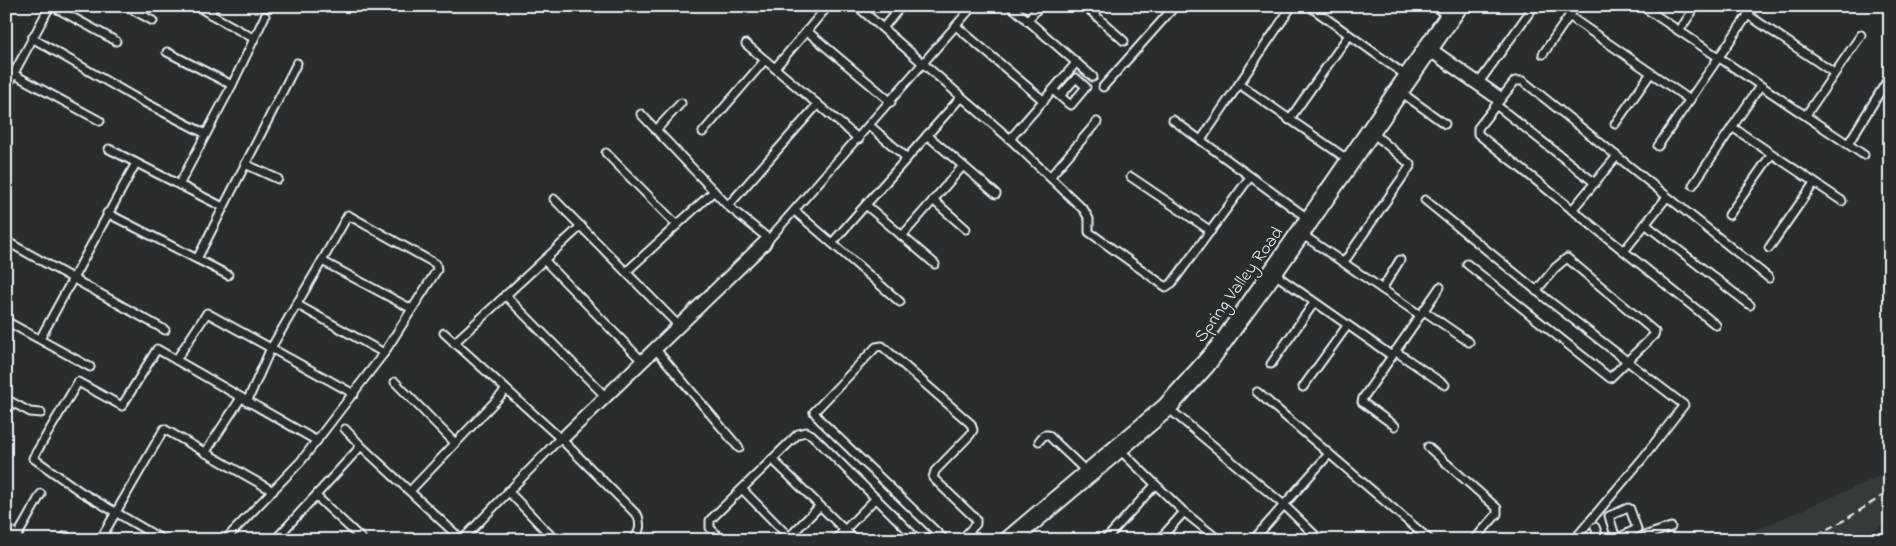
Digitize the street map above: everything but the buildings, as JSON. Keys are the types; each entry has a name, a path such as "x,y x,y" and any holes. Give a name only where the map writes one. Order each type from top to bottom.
{"street":[{"path":"6,88 51,6 116,41"},
{"path":"126,6 153,22"},
{"path":"197,6 253,38"},
{"path":"210,14 214,6"},
{"path":"775,68 828,6"},
{"path":"857,6 1010,139 1084,210 1089,219 1089,232 1166,287 1172,283 1250,177"},
{"path":"883,28 901,6"},
{"path":"345,429 462,540 561,439 568,437 641,360 680,327 766,245 769,239 974,6"},
{"path":"1011,6 1092,77"},
{"path":"1027,21 1040,6"},
{"path":"1085,6 1124,41"},
{"path":"1104,87 1175,6"},
{"path":"1201,140 1292,6"},
{"path":"1309,6 1409,77"},
{"path":"1434,6 1451,14"},
{"name":"Spring Valley Road","path":"1016,540 1122,452 1208,368 1303,235 1309,220 1347,159 1409,77 1451,14 1463,6"},
{"path":"1480,81 1534,6"},
{"path":"1543,54 1576,6"},
{"path":"1642,6 1864,155"},
{"path":"1679,31 1696,6"},
{"path":"1658,146 1754,6"},
{"name":"Spring Valley Road","path":"1003,540 1167,407 1374,134 1402,93 1409,77 1432,51 1451,14"},
{"path":"1748,15 1834,73"},
{"path":"179,184 232,85 265,16"},
{"path":"1570,16 1690,100"},
{"path":"956,26 1044,101"},
{"path":"807,31 891,102"},
{"path":"1289,120 1349,35"},
{"path":"1806,115 1861,35"},
{"path":"32,38 134,97 206,134"},
{"path":"746,44 859,138"},
{"path":"1432,51 1480,81 1499,101"},
{"path":"1432,51 1499,101 1595,183"},
{"path":"167,52 232,85"},
{"path":"703,132 765,60"},
{"path":"197,259 297,63"},
{"path":"1010,139 1076,63"},
{"path":"6,70 100,121"},
{"path":"1614,124 1651,73"},
{"path":"1848,144 1890,76"},
{"path":"1716,325 1478,134 1478,128 1516,80 1523,81 1769,278"},
{"path":"1239,84 1347,159"},
{"path":"1693,185 1760,86"},
{"path":"1054,90 1060,96"},
{"path":"1402,93 1445,124"},
{"path":"832,243 961,97"},
{"path":"656,130 681,104"},
{"path":"728,206 818,104"},
{"path":"640,114 728,206 769,239"},
{"path":"1173,120 1309,220"},
{"path":"1050,177 1097,122"},
{"path":"870,126 907,158"},
{"path":"1732,127 1814,184 1842,201"},
{"path":"1344,262 1411,165 1374,134"},
{"path":"927,135 996,194"},
{"path":"109,148 223,207"},
{"path":"606,153 677,225"},
{"path":"1729,214 1771,155"},
{"path":"1572,210 1617,156"},
{"path":"40,340 107,212 136,163"},
{"path":"246,164 278,178"},
{"path":"902,236 963,166"},
{"path":"1131,177 1211,231"},
{"path":"1769,248 1814,184"},
{"path":"626,272 714,191"},
{"path":"1624,251 1667,197"},
{"path":"554,199 680,327"},
{"path":"933,200 966,229"},
{"path":"1424,200 1536,291 1684,405 1643,458 1574,540"},
{"path":"866,205 935,264"},
{"path":"795,211 900,302"},
{"path":"107,212 228,275"},
{"path":"226,540 273,491 354,394 384,353 437,270 436,264 348,215 271,348 247,402"},
{"path":"1645,224 1750,305"},
{"path":"454,343 581,226"},
{"path":"1303,235 1382,289 1469,342"},
{"path":"6,241 165,330"},
{"path":"1466,264 1607,377 1613,377 1655,332 1570,260 1564,258 1536,291"},
{"path":"544,260 641,360"},
{"path":"1382,289 1400,260"},
{"path":"322,261 412,309"},
{"path":"1276,275 1348,326 1445,386"},
{"path":"1395,426 1362,402 1440,287"},
{"path":"506,295 606,397"},
{"path":"1271,364 1314,303"},
{"path":"296,304 384,353"},
{"path":"176,360 207,313 354,394"},
{"path":"6,321 90,367"},
{"path":"1303,387 1348,326"},
{"path":"606,397 658,352 680,327"},
{"path":"444,333 505,391 561,439 638,516 640,524 638,534 633,540"},
{"path":"945,540 820,420 814,412 876,347 882,346 971,424 973,430 970,435 935,471 933,478 976,519 976,524 961,540"},
{"path":"161,539 32,458 78,382 122,406 157,349 316,441"},
{"path":"658,352 739,448"},
{"path":"395,382 456,443"},
{"path":"410,491 505,391"},
{"path":"1257,392 1430,540"},
{"path":"206,453 240,398"},
{"path":"6,399 30,412 41,413"},
{"path":"1167,407 1285,506 1320,540"},
{"path":"100,540 164,429 273,491"},
{"path":"722,540 710,528 709,523 798,434 810,433 918,540"},
{"path":"1039,440 1044,435 1048,435 1086,471"},
{"path":"275,540 361,446"},
{"path":"1428,447 1497,508 1497,514 1474,540"},
{"path":"1122,452 1184,512 1219,540"},
{"path":"1253,540 1329,454"},
{"path":"772,459 855,540"},
{"path":"1105,540 1155,485"},
{"path":"742,489 791,538 820,506"},
{"path":"508,491 555,540"},
{"path":"6,528 16,537 41,494"},
{"path":"316,496 362,540"},
{"path":"835,540 876,498"},
{"path":"1632,537 1638,529 1628,508 1608,516 1616,539 1632,537 1665,526"},
{"path":"1159,540 1184,512"},
{"path":"1595,527 1600,540"}],"shaded area":[{"path":"1890,472 1890,518 1876,529 1853,540 1732,540"}],"railway":[{"path":"1806,540 1843,521 1890,491"}]}
